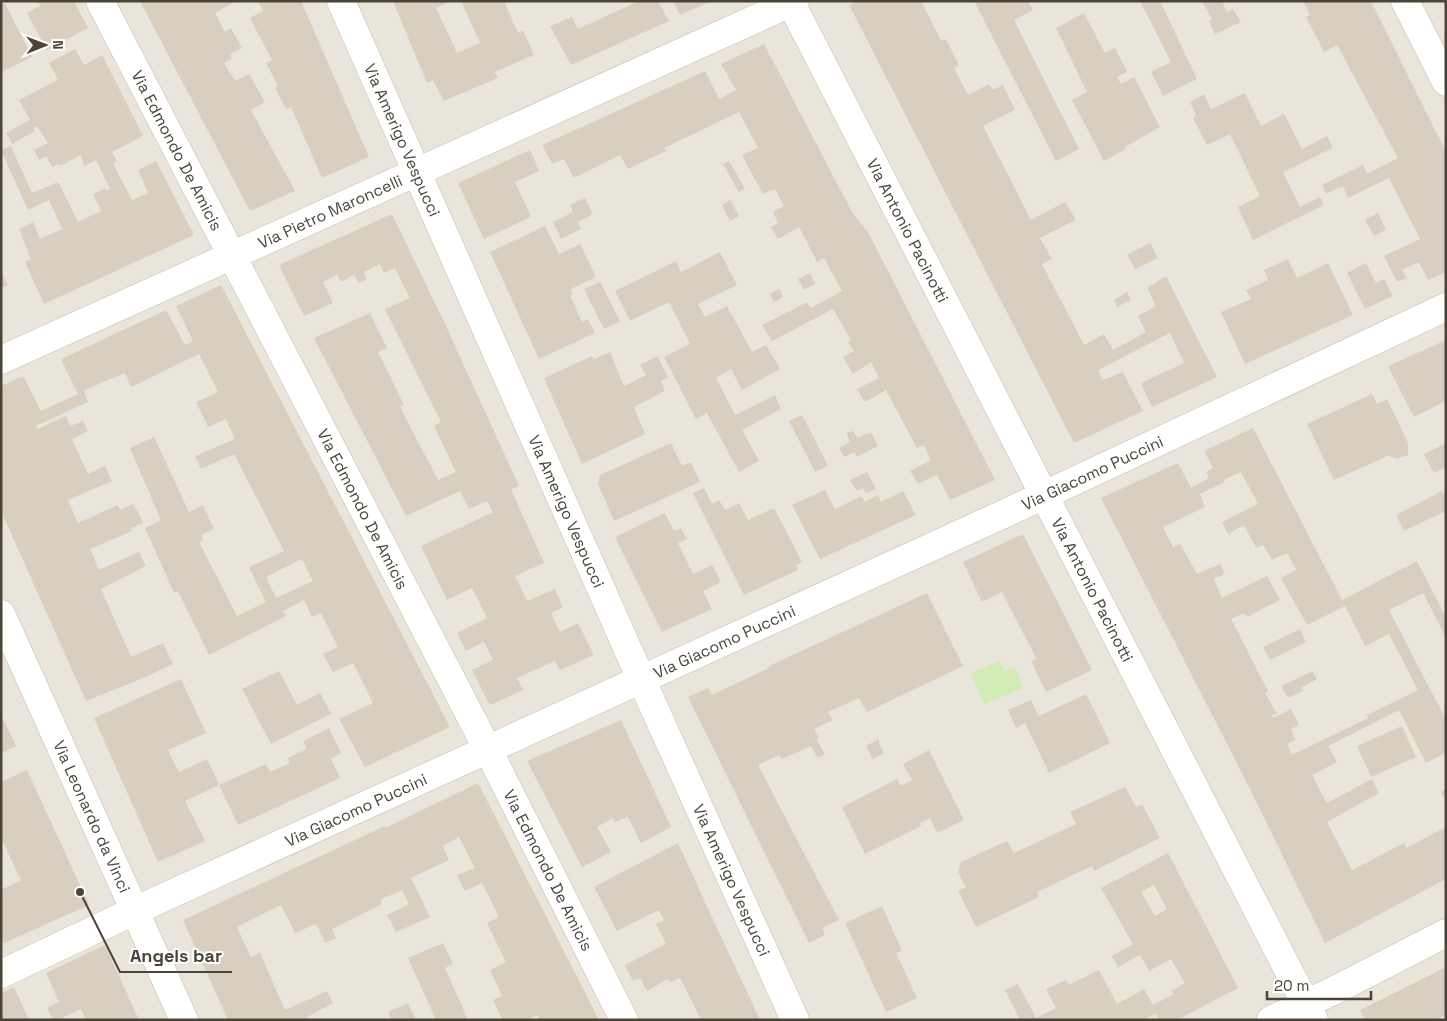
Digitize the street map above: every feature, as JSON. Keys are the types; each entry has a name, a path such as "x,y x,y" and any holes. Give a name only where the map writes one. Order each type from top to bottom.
{"street":[{"name":"Via Edmondo De Amicis","path":"100,1 488,750 624,1020"},
{"name":"Via Amerigo Vespucci","path":"341,1 642,680 796,1020"},
{"path":"1405,1 1446,82"},
{"name":"Via Pietro Maroncelli","path":"1,360 792,2"},
{"name":"Via Antonio Pacinotti","path":"792,2 1043,496 1310,1012"},
{"name":"Via Giacomo Puccini","path":"1,974 134,911 1043,496 1446,308"},
{"name":"Via Leonardo da Vinci","path":"1,614 184,1020"},
{"path":"1271,1020 1310,1012 1446,934"}],"shaded area":[{"path":"1,1 1446,1 1446,1020 1,1020"}],"green space":[{"path":"1000,661 1004,671 1015,667 1023,688 984,704 971,673"}],"building":[{"path":"38,1 74,1 88,28 47,50 27,13 40,6"},
{"path":"140,1 236,1 215,13 225,32 231,28 242,48 230,54 232,59 224,63 235,81 249,74 265,102 251,110 295,191 250,211"},
{"path":"258,1 301,1 369,157 322,178 291,107 286,109 275,88 278,86 266,63 272,60 250,18 263,11"},
{"path":"393,1 451,1 436,8 457,53 480,43 461,1 504,1 518,33 523,30 534,55 495,72 498,78 444,101 433,80 427,83"},
{"path":"639,1 658,1 669,21 571,65 550,26 572,17 578,29"},
{"path":"673,1 712,1 680,15"},
{"path":"858,1 921,1 941,41 946,39 959,65 954,68 968,95 989,84 993,90 1003,85 1015,110 983,126 1031,220 1065,202 1076,220 1040,238 1052,259 1042,264 1084,345 1104,334 1113,350 1146,332 1138,316 1156,306 1147,288 1166,276 1217,377 1152,407 1141,383 1184,363 1170,333 1098,370 1103,380 1123,372 1143,411 1074,443 849,5"},
{"path":"974,1 1028,1 1033,10 1014,20 1079,149 1056,161"},
{"path":"1140,1 1160,1 1197,79 1163,96 1151,72 1171,62"},
{"path":"1206,1 1222,1 1227,12 1233,9 1241,22 1215,34 1209,21 1212,19 1203,3"},
{"path":"1303,1 1371,1 1446,152 1446,272 1428,280 1419,262 1402,270 1407,278 1397,282 1384,256 1420,239 1389,178 1348,198 1343,186 1326,194 1322,185 1363,165 1367,174 1398,158 1337,45 1324,52 1306,17 1310,15"},
{"path":"5,3 32,57 1,72 1,5"},
{"path":"1084,13 1105,53 1115,48 1127,72 1117,77 1121,84 1134,77 1160,127 1104,161 1072,100 1087,92 1056,28"},
{"path":"764,44 852,212 869,234 995,480 950,500 937,475 918,484 910,471 931,460 924,445 917,448 886,390 865,402 857,389 879,378 871,362 853,374 843,357 854,351 848,342 851,340 833,309 772,341 762,325 807,302 811,308 842,291 824,258 817,262 799,227 778,239 771,227 778,223 773,212 784,206 775,189 763,194 742,155 758,148 739,112 664,148 666,151 628,169 620,155 574,178 564,159 552,164 542,145 705,71 719,99 736,90 721,64"},
{"path":"75,49 84,65 102,55 143,136 112,152 117,161 113,164 132,200 148,193 138,170 156,161 194,235 44,304 25,262 31,259 19,229 33,222 40,239 62,229 49,200 28,210 1,150 11,146 32,193 58,182 78,222 101,211 93,194 106,188 107,191 110,189 96,160 84,166 81,155 60,166 59,164 52,167 46,156 39,160 34,150 48,143 37,126 34,128 35,131 12,144 6,133 30,120 19,100 58,80 49,63"},
{"path":"1245,93 1261,126 1284,114 1302,149 1327,136 1333,148 1283,172 1300,207 1320,197 1324,205 1253,240 1238,207 1260,196 1230,134 1207,145 1193,118 1196,116 1190,102 1204,94 1211,109"},
{"path":"530,150 539,171 515,182 531,217 484,239 458,183"},
{"path":"729,161 745,189 739,192 723,164"},
{"path":"585,198 593,214 578,222 581,229 561,239 553,222 573,212 570,205"},
{"path":"730,200 739,216 730,221 722,205"},
{"path":"1378,213 1386,230 1374,236 1365,220"},
{"path":"392,214 519,486 511,489 544,563 515,576 527,601 555,589 563,607 551,613 560,632 578,623 594,655 560,670 555,661 517,678 523,690 490,705 472,670 493,660 484,642 466,651 457,633 487,618 472,588 447,600 421,546 493,512 487,501 469,509 460,491 406,516 314,338 370,313 387,348 378,352 404,405 400,407 438,480 456,472 434,426 441,422 385,309 410,298 395,268 384,273 380,264 364,272 367,279 359,283 354,275 341,282 337,275 323,282 333,303 304,316 279,265"},
{"path":"545,226 559,254 580,244 596,277 571,289 572,294 570,295 582,322 588,319 595,333 539,359 490,252"},
{"path":"1150,243 1158,258 1135,269 1127,255"},
{"path":"720,252 737,285 698,304 705,317 727,306 752,352 766,345 780,369 742,390 731,369 716,378 735,415 775,395 781,409 742,430 759,461 739,472 707,413 696,419 664,357 690,344 669,302 630,321 615,291 676,261 681,272"},
{"path":"1288,259 1297,278 1328,263 1353,315 1245,364 1221,312 1251,299 1246,290 1268,280 1264,270"},
{"path":"1366,263 1376,283 1384,279 1393,296 1365,309 1347,273"},
{"path":"1,271 8,285 1,288"},
{"path":"810,273 815,284 804,290 798,279"},
{"path":"600,282 620,321 604,329 584,289"},
{"path":"221,285 450,727 365,767 339,719 373,703 353,663 333,672 323,654 338,647 321,613 312,617 304,600 283,611 286,616 209,655 178,591 174,593 145,528 161,520 130,448 154,437 189,512 203,505 214,529 201,535 203,540 199,542 237,616 266,602 249,567 284,551 234,454 201,469 195,456 235,439 226,419 208,427 196,402 218,392 199,354 131,387 125,373 101,383 84,391 88,402 36,426 37,429 66,416 70,426 83,421 88,431 72,439 88,474 105,466 112,481 68,500 78,523 118,505 120,510 133,504 138,512 143,523 131,528 132,531 90,549 99,570 139,552 146,566 101,589 131,657 163,643 173,664 86,701 1,511 1,386 23,376 41,411 78,394 61,359 166,310 185,345 193,341 176,306","holes":["302,559 313,581 276,598 266,577"]},
{"path":"779,289 783,297 774,302 770,294"},
{"path":"1127,292 1131,300 1117,307 1114,300"},
{"path":"1446,340 1446,405 1444,402 1414,417 1388,366"},
{"path":"610,352 624,386 646,375 640,365 657,356 668,377 661,381 665,391 634,407 645,434 582,464 544,378 592,356 594,359"},
{"path":"1372,394 1377,404 1387,399 1408,443 1408,455 1397,459 1390,455 1334,480 1307,424"},
{"path":"802,415 828,466 815,472 789,421"},
{"path":"1253,428 1342,600 1417,561 1446,617 1446,638 1423,593 1389,610 1446,717 1446,753 1426,763 1399,710 1328,746 1337,762 1312,775 1327,803 1372,779 1379,793 1327,822 1352,870 1404,843 1406,848 1446,827 1446,879 1325,943 1249,787 1101,498 1178,463 1191,488 1209,478 1206,472 1213,468 1204,451","holes":["1241,472 1258,504 1222,522 1228,534 1244,525 1256,548 1263,545 1272,560 1287,553 1296,570 1281,578 1307,625 1345,606 1365,646 1389,634 1418,690 1367,715 1368,718 1292,755 1287,744 1295,740 1291,729 1299,725 1291,709 1273,718 1272,715 1277,714 1265,693 1268,691 1231,619 1244,613 1247,617 1280,600 1267,576 1222,598 1214,579 1225,574 1220,564 1197,574 1180,544 1173,547 1163,527 1205,507 1200,494"]},
{"path":"853,431 858,438 871,432 878,446 857,457 854,452 844,457 839,448 850,442 846,433"},
{"path":"671,443 682,466 691,462 700,482 614,521 598,484 600,475"},
{"path":"1446,443 1446,467 1434,473 1424,454"},
{"path":"867,472 876,489 866,493 863,488 857,491 850,480"},
{"path":"704,488 712,504 719,500 725,510 739,503 748,520 774,508 802,562 796,565 798,570 744,595 693,493"},
{"path":"825,490 835,509 861,496 865,502 878,495 881,502 903,491 916,515 820,559 792,505"},
{"path":"1442,491 1446,498 1446,511 1404,531 1396,515"},
{"path":"665,513 674,531 681,528 687,539 678,543 693,574 712,565 721,582 703,591 712,609 662,632 615,537"},
{"path":"1023,534 1092,670 1046,692 1031,661 1036,658 1002,592 982,602 963,562"},
{"path":"927,593 963,666 867,712 859,698 828,712 833,720 814,729 819,738 816,739 825,754 818,758 811,746 782,759 779,755 758,765 839,920 822,928 825,935 809,943 688,697 708,688 712,695 769,668 769,666"},
{"path":"1300,629 1306,642 1270,660 1263,647"},
{"path":"279,671 297,705 320,693 331,714 271,744 242,689"},
{"path":"1313,671 1317,679 1301,688 1303,691 1288,698 1281,686"},
{"path":"181,679 206,733 168,750 179,772 207,759 219,785 185,801 205,841 158,862 94,718"},
{"path":"1086,694 1110,743 1049,773 1025,723 1016,728 1008,710 1031,700 1039,716"},
{"path":"1,715 16,746 1,753"},
{"path":"621,720 671,827 641,843 628,817 615,822 613,818 597,827 611,852 582,867 527,761"},
{"path":"1402,726 1416,757 1371,777 1357,746"},
{"path":"329,728 341,753 331,759 340,778 238,825 219,785 266,764 270,772 290,763 288,758 307,749 303,741"},
{"path":"879,739 879,744 884,753 873,759 866,746"},
{"path":"929,750 964,820 937,833 930,818 920,823 921,826 865,854 842,807 897,779 901,786 912,780 903,764"},
{"path":"27,770 89,905 4,943 1,937 1,890 21,880 1,838 1,782"},
{"path":"478,783 599,1020 540,1020 537,1015 527,1020 503,1020 493,1000 502,996 490,970 506,962 487,923 499,917 482,883 465,891 457,875 475,868 459,837 443,846 449,860 411,878 430,917 396,932 387,915 409,904 402,890 380,900 382,904 332,929 336,938 325,943 316,924 295,933 281,905 237,927 251,957 260,953 285,1010 327,991 333,1003 302,1020 228,1020 183,920 385,826 385,828"},
{"path":"1125,787 1136,807 1142,804 1160,838 1094,871 1092,866 1037,892 1039,897 976,927 958,891 966,887 958,872 961,862 1007,841 1014,853 1076,824 1070,812"},
{"path":"1446,789 1446,801 1441,792"},
{"path":"678,843 760,1020 701,1020 680,978 670,982 668,979 647,991 640,978 633,981 625,965 666,944 656,924 664,920 659,910 617,931 594,887"},
{"path":"1168,853 1238,988 1177,1020 1159,1020 1156,1013 1143,1020 1020,1020 1005,990 1018,984 1036,1018 1056,1008 1046,989 1066,980 1069,985 1099,970 1117,1004 1144,989 1153,1005 1174,994 1171,991 1185,983 1171,959 1149,971 1140,955 1118,967 1112,956 1133,944 1101,888","holes":["1154,885 1167,909 1155,916 1141,892"]},
{"path":"882,906 902,951 896,953 917,998 886,1012 845,923"},
{"path":"443,943 453,964 445,968 468,1020 436,1020 408,958"},
{"path":"105,945 139,1020 86,1020 81,1009 58,1020 53,1020 47,1008 59,1002 46,973"},
{"path":"1446,967 1446,1014 1435,1020 1365,1020 1360,1010"},
{"path":"14,987 29,1020 1,1020 1,993"},
{"path":"408,1003 416,1020 392,1020 388,1012"}],"place":[{"name":"Angels bar","path":"80,892"}]}
